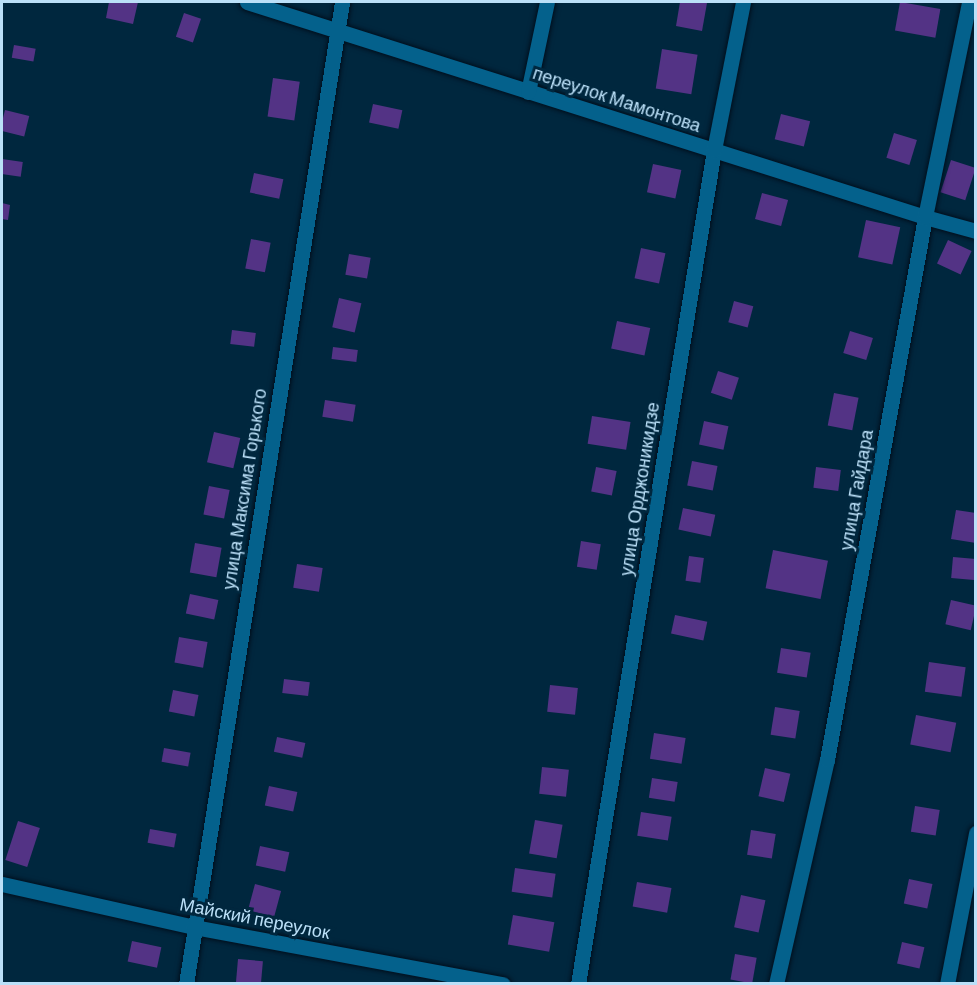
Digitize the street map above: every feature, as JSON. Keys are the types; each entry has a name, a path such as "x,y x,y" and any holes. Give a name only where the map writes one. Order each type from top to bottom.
{"street":[{"name":"переулок Мамонтова","path":"247,2 975,231"},
{"name":"улица Максима Горького","path":"186,984 342,2"},
{"path":"528,92 547,2"},
{"name":"улица Орджоникидзе","path":"578,984 714,150 743,2"},
{"name":"улица Гайдара","path":"776,984 827,760 925,217 969,2"},
{"path":"947,984 975,833"},
{"name":"Майский переулок","path":"2,884 194,927 503,984"}],"building":[{"path":"109,2 138,2 133,24 106,18"},
{"path":"680,2 707,3 702,31 676,26"},
{"path":"900,2 940,9 935,38 895,31"},
{"path":"184,13 201,19 193,42 176,37"},
{"path":"14,45 36,49 33,62 12,58"},
{"path":"662,49 698,55 691,94 656,89"},
{"path":"273,78 300,82 294,120 268,117"},
{"path":"373,104 402,110 398,129 369,123"},
{"path":"5,110 29,116 24,136 2,131"},
{"path":"781,114 810,121 804,146 775,139"},
{"path":"894,133 917,140 909,165 886,158"},
{"path":"2,159 23,162 21,177 2,174"},
{"path":"951,160 976,168 965,200 940,192"},
{"path":"653,164 681,170 675,198 647,192"},
{"path":"254,173 283,179 279,199 250,193"},
{"path":"762,193 788,200 781,226 755,219"},
{"path":"2,203 10,205 8,220 2,219"},
{"path":"866,220 900,227 892,264 858,257"},
{"path":"251,239 271,243 265,272 245,268"},
{"path":"948,240 972,251 961,275 937,264"},
{"path":"641,248 665,253 659,284 635,278"},
{"path":"349,254 371,258 367,279 345,275"},
{"path":"339,298 361,303 355,332 332,327"},
{"path":"734,301 753,306 748,327 728,322"},
{"path":"617,321 650,328 644,355 611,348"},
{"path":"232,330 256,333 254,347 230,344"},
{"path":"850,331 873,338 866,360 843,353"},
{"path":"333,347 358,350 356,362 332,359"},
{"path":"718,371 739,378 732,400 711,393"},
{"path":"834,393 859,398 852,430 828,425"},
{"path":"325,400 356,405 353,422 322,417"},
{"path":"592,416 631,422 626,450 588,444"},
{"path":"704,421 728,426 723,450 699,444"},
{"path":"214,432 240,438 233,468 207,462"},
{"path":"692,461 718,466 713,491 687,486"},
{"path":"596,467 617,471 612,496 591,492"},
{"path":"816,467 841,470 838,491 813,488"},
{"path":"209,486 230,490 224,518 203,514"},
{"path":"683,508 715,515 711,536 678,530"},
{"path":"956,510 976,513 976,543 951,539"},
{"path":"581,541 601,544 597,570 577,567"},
{"path":"195,543 222,548 216,577 190,573"},
{"path":"773,550 828,561 821,599 766,588"},
{"path":"689,556 704,558 700,583 686,581"},
{"path":"953,557 976,559 974,580 951,578"},
{"path":"297,564 323,568 319,592 293,588"},
{"path":"190,594 218,600 214,620 186,614"},
{"path":"951,600 976,606 971,630 945,624"},
{"path":"675,615 707,622 703,640 671,634"},
{"path":"179,637 208,642 203,668 174,663"},
{"path":"781,648 811,653 807,677 777,673"},
{"path":"929,662 966,667 961,697 925,692"},
{"path":"284,679 310,682 308,696 282,693"},
{"path":"550,685 578,688 575,715 547,712"},
{"path":"173,690 199,695 194,717 169,712"},
{"path":"775,707 800,711 795,739 771,735"},
{"path":"916,715 956,723 951,752 910,744"},
{"path":"654,733 686,738 682,764 650,759"},
{"path":"277,737 305,743 302,758 274,752"},
{"path":"164,748 191,753 188,766 162,762"},
{"path":"542,767 569,770 566,797 539,794"},
{"path":"765,768 790,774 784,802 758,796"},
{"path":"652,778 678,782 675,802 649,798"},
{"path":"269,786 297,792 293,812 265,806"},
{"path":"915,806 940,810 936,836 911,832"},
{"path":"641,812 672,817 668,841 637,836"},
{"path":"535,820 563,825 557,858 529,853"},
{"path":"18,821 40,828 27,867 5,860"},
{"path":"150,829 177,834 174,847 148,843"},
{"path":"751,830 776,834 772,859 747,855"},
{"path":"260,846 289,852 285,872 256,866"},
{"path":"515,868 556,874 552,897 512,892"},
{"path":"909,879 932,884 927,908 904,903"},
{"path":"637,882 671,888 667,913 633,907"},
{"path":"255,884 281,891 274,917 248,910"},
{"path":"741,895 765,900 759,932 734,927"},
{"path":"513,915 554,922 549,952 508,945"},
{"path":"132,941 161,947 157,968 128,962"},
{"path":"902,942 924,947 919,969 897,963"},
{"path":"735,954 757,958 752,983 730,980"},
{"path":"238,959 263,961 261,984 236,984"}]}
